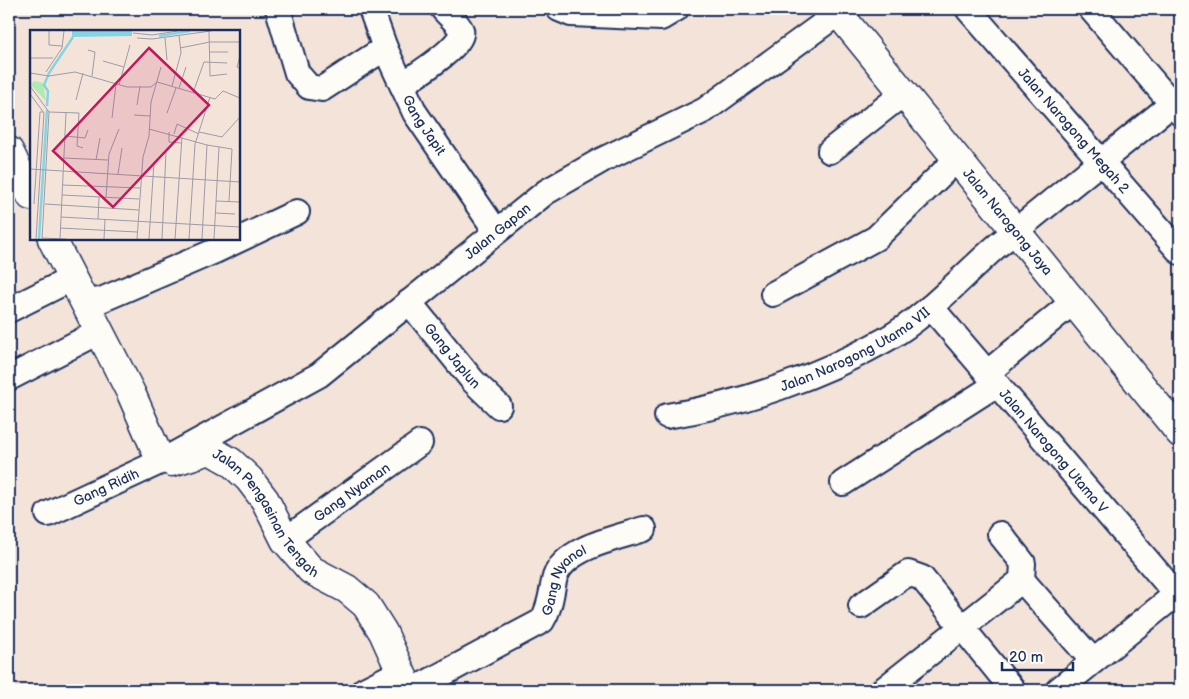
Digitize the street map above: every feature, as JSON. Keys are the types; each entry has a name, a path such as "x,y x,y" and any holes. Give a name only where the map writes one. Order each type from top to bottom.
{"street":[{"path":"278,9 297,73 310,87 322,88 385,48"},
{"name":"Gang Japit","path":"371,9 385,48 415,113 496,231"},
{"path":"402,85 451,49 461,38 461,31 444,9"},
{"path":"558,9 572,14 661,18 676,9"},
{"name":"Jalan Narogong Megah 2","path":"968,9 1102,160 1180,252"},
{"path":"1091,9 1176,109"},
{"name":"Jalan Narogong Jaya","path":"839,10 957,159 1180,433"},
{"name":"Jalan Gapan","path":"164,460 319,375 496,231 554,187 602,160 705,110 839,10"},
{"path":"830,151 904,93"},
{"name":"Jalan Narogong Utama VII","path":"667,416 706,410 758,395 840,362 886,340 931,307 998,246 1102,160 1176,109"},
{"path":"772,294 876,238 957,159"},
{"path":"12,164 30,194"},
{"path":"240,239 297,212"},
{"path":"53,240 131,393 158,455 164,460"},
{"path":"9,310 78,290 101,300 238,240"},
{"name":"Gang Japlun","path":"409,302 473,382 499,406"},
{"path":"843,483 992,378 1073,302"},
{"name":"Jalan Narogong Utama V","path":"931,307 1080,484 1178,592"},
{"path":"9,378 100,332"},
{"name":"Gang Nyaman","path":"285,540 420,443"},
{"name":"Jalan Pengasinan Tengah","path":"164,460 172,462 210,450 231,462 249,479 265,500 285,540 311,570 347,589 366,605 383,632 407,684"},
{"name":"Gang Ridih","path":"48,514 164,460"},
{"name":"Gang Nyanol","path":"364,690 407,684 542,621 549,611 556,575 564,563 577,552 644,529"},
{"path":"1000,534 1023,563 1022,580 1093,661"},
{"path":"861,606 908,573 922,578 1013,690"},
{"path":"883,690 1022,580"},
{"path":"1058,690 1178,592"}]}
